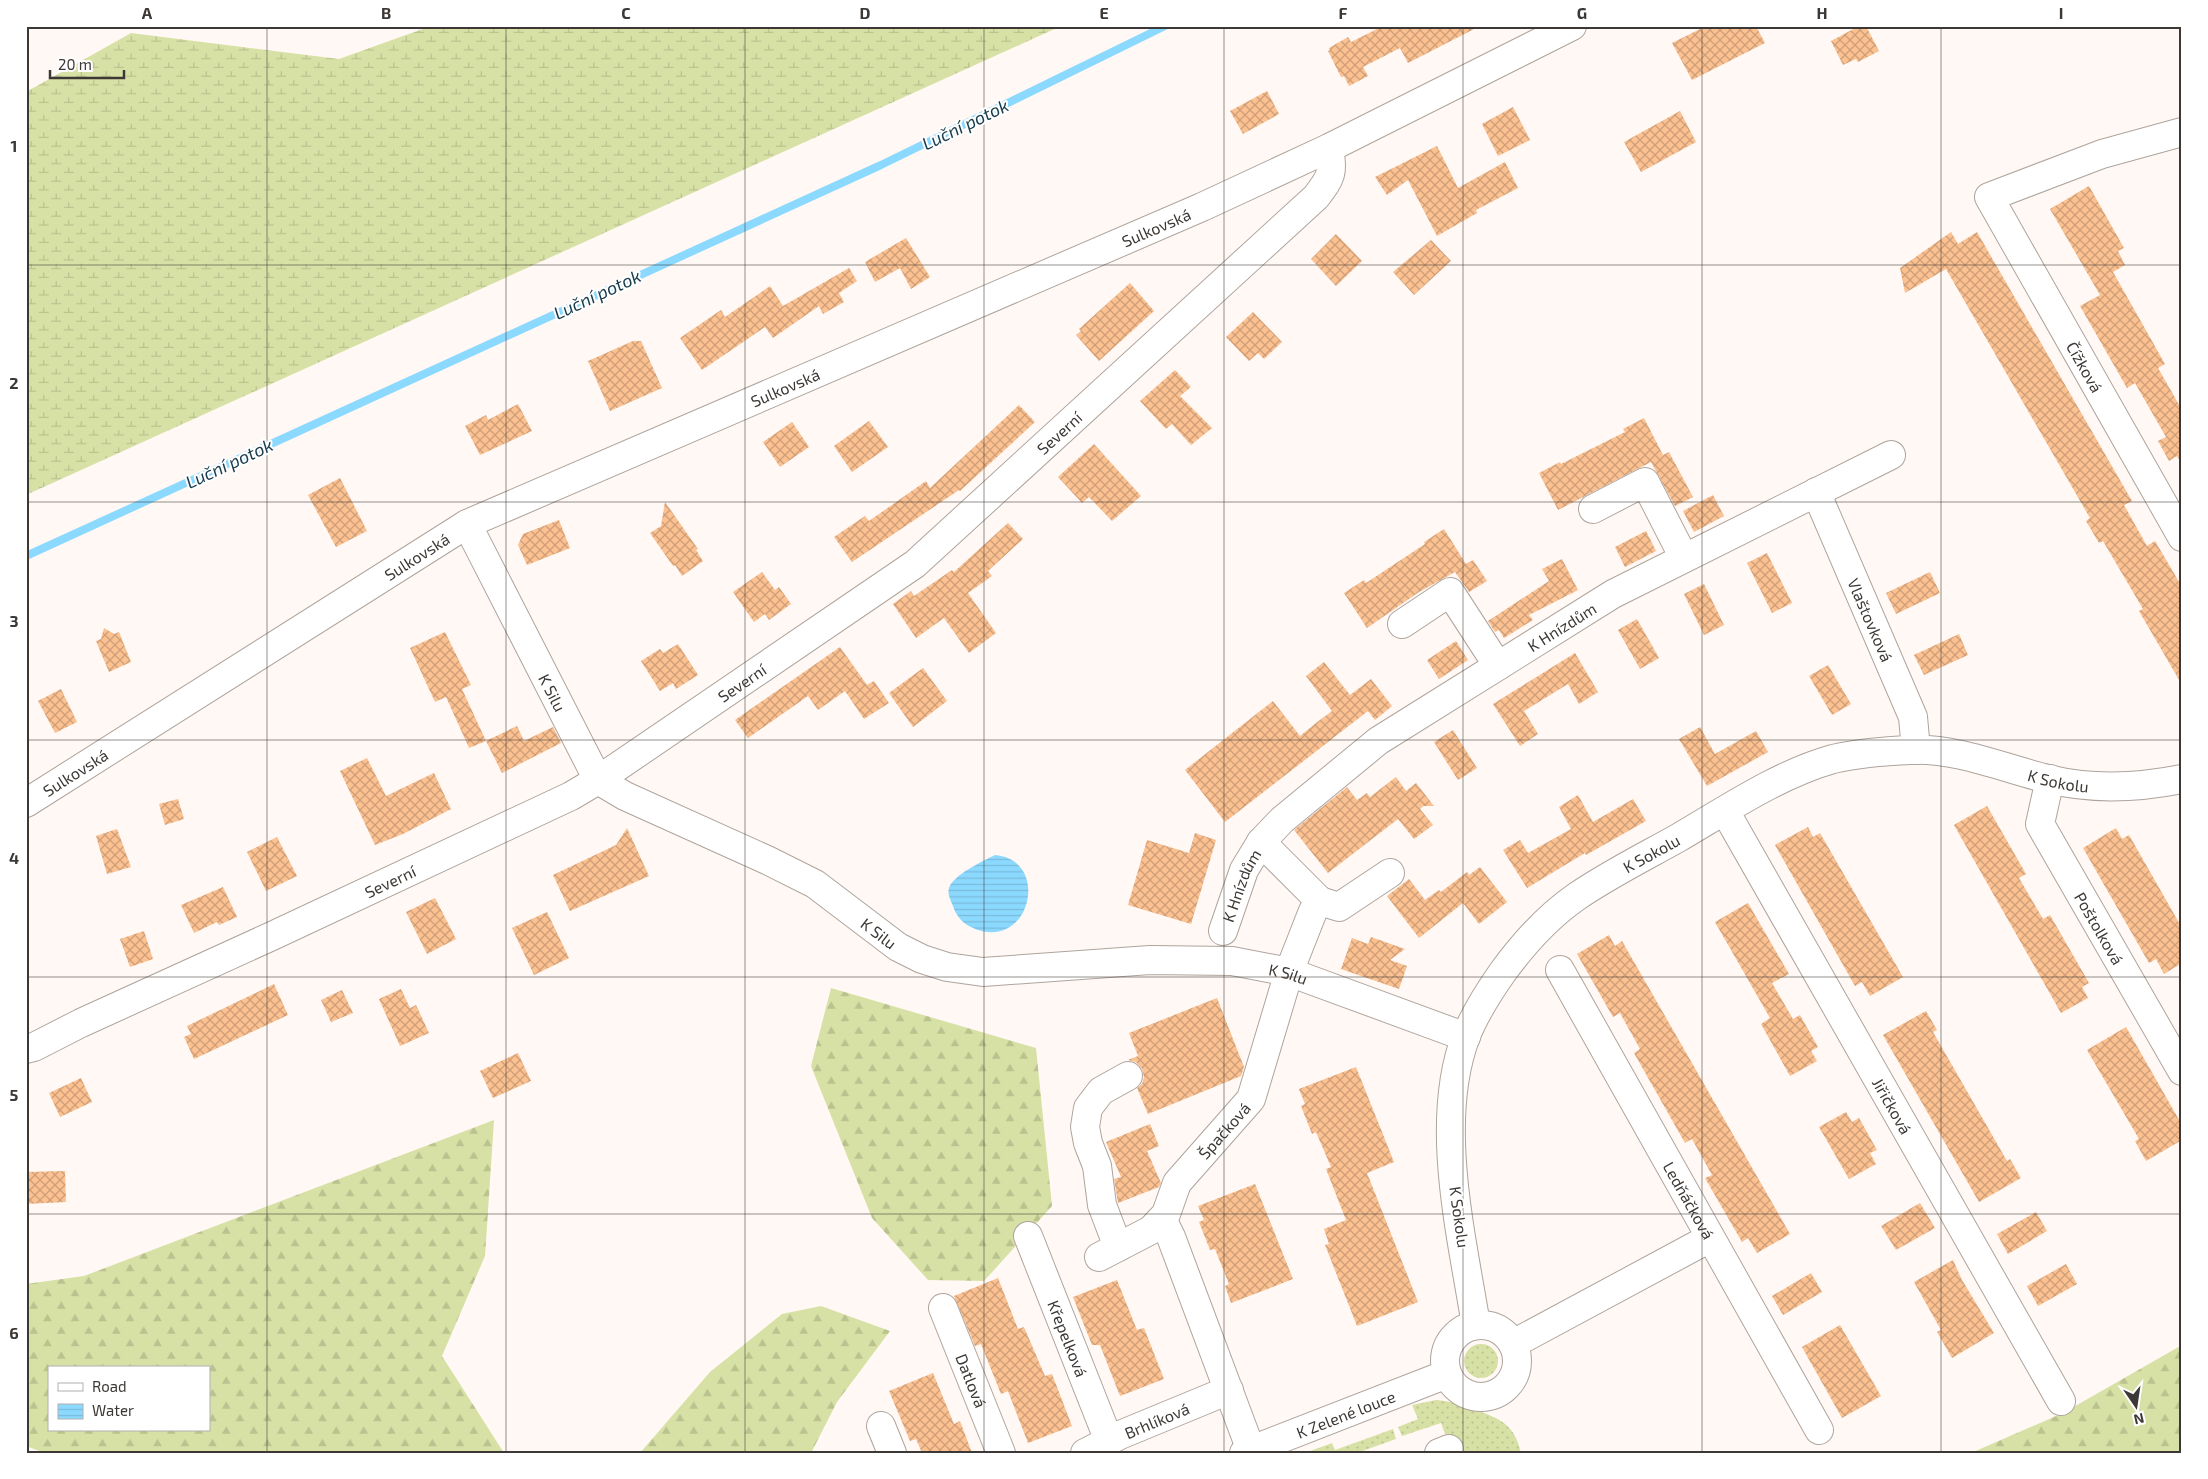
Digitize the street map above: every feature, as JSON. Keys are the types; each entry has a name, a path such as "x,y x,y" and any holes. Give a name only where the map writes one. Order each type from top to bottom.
{"street":[{"name":"Sulkovská","path":"26,803 467,524 1202,207 1328,148 1572,26"},
{"name":"Čížková","path":"2182,132 2102,154 1989,197 2182,537"},
{"name":"Severní","path":"26,1049 34,1048 81,1023 563,800 598,780 915,564 1316,197 1328,181 1332,169 1328,148"},
{"name":"K Hnízdům","path":"1223,932 1244,870 1261,842 1282,820 1378,741 1613,594 1891,455"},
{"path":"1593,509 1645,482 1684,558"},
{"name":"Vlaštovková","path":"1816,492 1913,717 1916,750"},
{"name":"K Silu","path":"467,524 598,780 625,796 767,860 815,884 898,947 922,959 947,967 983,972 1150,960 1232,961 1289,972 1466,1037"},
{"path":"1402,624 1450,592 1498,666"},
{"name":"K Sokolu","path":"1476,1325 1459,1218 1450,1131 1452,1098 1458,1061 1478,1009 1521,947 1547,920 1578,896 1725,810 1794,773 1833,759 1873,752 1916,750 1951,753 2050,780 2081,785 2112,787 2156,784 2182,779"},
{"name":"Poštolková","path":"2050,780 2040,824 2182,1071"},
{"name":"Jiřičková","path":"1725,810 2060,1401"},
{"name":"K Hnízdům","path":"1261,842 1320,902"},
{"path":"1289,972 1313,911 1320,902 1340,908 1390,873"},
{"name":"Ledňáčková","path":"1560,970 1819,1430"},
{"name":"Špačková","path":"1128,1076 1101,1090 1088,1108 1085,1127 1088,1143 1097,1166 1109,1252 1151,1230 1159,1222 1166,1214 1177,1183 1251,1099 1289,972"},
{"path":"1159,1222 1166,1227 1170,1237 1229,1390 1249,1452"},
{"name":"Křepelková","path":"1028,1236 1097,1447"},
{"path":"1513,1344 1710,1238"},
{"name":"Datlová","path":"944,1308 1001,1453"},
{"path":"1476,1325 1493,1327 1501,1331 1513,1344 1518,1360 1514,1376 1504,1390 1496,1394 1476,1397 1467,1395 1458,1390 1447,1374 1445,1365 1448,1347 1459,1332 1476,1325"},
{"name":"K Zelené louce","path":"1249,1452 1447,1374"},
{"name":"Brhlíková","path":"1097,1447 1229,1390"},
{"path":"881,1426 892,1453"}],"green space":[{"path":"431,26 1061,26 26,495 26,92 131,33 339,59"},
{"path":"831,988 1036,1048 1052,1206 984,1281 928,1280 872,1218 811,1066"},
{"path":"494,1120 485,1256 442,1356 504,1453 45,1453 26,1446 26,1284 84,1276"},
{"path":"821,1306 890,1331 837,1402 811,1453 640,1453 710,1372 782,1314"},
{"path":"1481,1344 1488,1345 1493,1349 1497,1354 1497,1368 1493,1373 1488,1377 1481,1378 1474,1377 1469,1373 1465,1368 1464,1361 1465,1354 1469,1349 1474,1345"},
{"path":"2182,1345 2182,1453 1971,1453 2063,1413"},
{"path":"1436,1400 1460,1405 1499,1420 1515,1436 1521,1453 1452,1453 1441,1423 1402,1436 1398,1427 1418,1419 1412,1405"},
{"path":"1393,1429 1396,1439 1357,1453 1305,1453 1332,1443 1335,1450"}],"water":[{"path":"995,855 1013,861 1024,872 1028,887 1027,903 1020,917 1008,928 993,932 973,928 963,922 954,910 949,888 962,873"}],"building":[{"path":"1383,26 1480,26 1408,63 1400,48 1363,67 1368,76 1349,86 1344,76 1341,77 1328,51 1330,50 1329,48 1348,37 1351,42"},
{"path":"1706,26 1756,26 1765,43 1692,80 1672,43"},
{"path":"1859,26 1866,26 1879,51 1858,62 1856,59 1843,65 1831,41"},
{"path":"1267,91 1279,114 1243,134 1230,111"},
{"path":"1513,107 1530,140 1498,156 1482,124"},
{"path":"1680,111 1696,142 1641,172 1624,142"},
{"path":"1437,146 1458,188 1505,162 1518,188 1476,210 1477,213 1437,236 1408,180 1387,195 1375,177"},
{"path":"2089,186 2124,248 2118,251 2125,265 2113,272 2165,364 2158,368 2182,410 2182,465 2177,456 2169,461 2158,441 2166,437 2135,383 2127,388 2080,306 2100,295 2050,209"},
{"path":"1951,232 1958,244 1977,232 2132,501 2124,505 2147,546 2155,541 2182,587 2182,685 2139,611 2143,609 2103,541 2099,543 2086,521 2090,518 1946,269 1905,293 1900,268"},
{"path":"1336,234 1362,261 1336,286 1311,259"},
{"path":"906,238 930,277 911,289 900,268 875,282 865,262"},
{"path":"1431,240 1451,261 1414,295 1393,272"},
{"path":"849,268 857,281 839,293 844,302 823,314 819,306 773,338 765,327 702,370 680,338 721,310 725,317 770,286 783,306"},
{"path":"1130,283 1154,311 1099,361 1076,335 1081,331 1079,329"},
{"path":"1253,312 1282,342 1264,359 1258,353 1249,361 1226,337"},
{"path":"633,341 641,341 662,388 610,411 588,361"},
{"path":"1175,370 1191,387 1180,396 1212,428 1191,445 1172,424 1166,429 1140,401"},
{"path":"518,404 532,431 480,455 465,426 486,415 488,420"},
{"path":"1019,405 1035,422 960,491 852,562 834,537 865,516 869,521 926,481 930,488"},
{"path":"1644,418 1663,455 1669,452 1693,497 1675,506 1651,462 1558,510 1539,473 1625,432 1623,429"},
{"path":"869,421 888,447 852,472 834,446"},
{"path":"792,422 809,447 780,467 763,442"},
{"path":"1094,444 1141,496 1112,521 1089,497 1082,503 1058,477"},
{"path":"340,478 367,531 336,547 308,495"},
{"path":"1713,495 1724,516 1694,532 1683,511"},
{"path":"665,502 698,549 696,550 703,561 682,576 650,533 661,526"},
{"path":"559,520 570,548 527,565 518,545 523,534"},
{"path":"1008,523 1023,539 988,571 992,576 968,593 996,633 969,653 944,618 916,638 893,604 911,591 914,596 952,570 954,572"},
{"path":"1444,529 1466,564 1473,560 1487,581 1469,592 1455,572 1419,592 1367,628 1344,593 1364,580 1366,583 1425,544 1424,542"},
{"path":"1646,531 1656,551 1625,567 1615,547"},
{"path":"1767,553 1792,603 1772,613 1747,563"},
{"path":"1562,559 1578,590 1529,615 1533,620 1504,638 1499,630 1495,632 1488,621 1549,581 1542,569"},
{"path":"762,572 775,590 779,587 791,604 769,620 765,614 754,622 733,592"},
{"path":"1930,572 1940,593 1896,614 1886,593"},
{"path":"1704,584 1724,625 1704,635 1684,594"},
{"path":"1637,619 1659,658 1640,669 1618,630"},
{"path":"104,628 114,634 119,632 131,662 109,672 96,641 101,639"},
{"path":"445,632 471,685 462,689 486,741 469,748 446,697 435,702 410,648"},
{"path":"1959,634 1968,655 1924,675 1914,655"},
{"path":"1456,641 1468,660 1439,679 1427,660"},
{"path":"678,644 698,675 676,689 673,683 660,691 641,661 660,649 663,653"},
{"path":"840,647 867,685 874,681 889,703 864,719 845,691 818,710 808,696 748,738 735,720"},
{"path":"1575,653 1598,692 1579,704 1568,684 1524,711 1538,734 1520,746 1493,704"},
{"path":"1324,662 1350,695 1371,679 1392,706 1375,720 1368,711 1225,822 1185,770 1273,701 1300,736 1332,711 1306,676"},
{"path":"1828,665 1851,704 1832,715 1809,676"},
{"path":"923,668 947,701 913,727 889,693"},
{"path":"61,689 77,722 55,733 38,701"},
{"path":"517,726 524,741 553,727 561,743 502,773 486,741"},
{"path":"1700,727 1715,754 1756,731 1768,752 1707,786 1679,739"},
{"path":"1453,730 1477,768 1458,780 1434,742"},
{"path":"367,758 386,796 434,773 451,809 403,834 375,845 340,771"},
{"path":"1396,777 1406,791 1416,783 1434,806 1423,806 1420,809 1433,825 1414,839 1398,819 1328,873 1294,830 1347,787 1357,800 1367,793 1370,797"},
{"path":"1578,795 1593,822 1633,799 1646,821 1586,855 1585,853 1527,888 1503,850 1520,840 1528,853 1571,829 1559,807"},
{"path":"178,799 184,819 165,825 159,804"},
{"path":"1987,806 2026,874 2019,878 2043,919 2050,915 2089,983 2082,987 2088,998 2061,1013 1954,825"},
{"path":"1808,827 1813,837 1820,833 1903,977 1870,996 1862,982 1855,986 1775,845"},
{"path":"627,828 649,876 570,911 553,875 616,845"},
{"path":"2116,828 2122,839 2129,835 2182,928 2182,963 2164,974 2156,959 2149,963 2083,848"},
{"path":"117,829 131,867 107,874 96,836"},
{"path":"1195,833 1216,840 1191,924 1128,905 1147,840 1189,853"},
{"path":"277,837 297,876 266,891 247,852"},
{"path":"1480,867 1507,902 1479,924 1463,903 1419,938 1387,896 1409,879 1425,900 1439,890 1441,892 1467,872 1469,875"},
{"path":"223,887 237,917 219,925 217,922 194,933 181,905"},
{"path":"435,898 456,939 427,954 406,912"},
{"path":"1748,903 1789,974 1772,983 1793,1019 1800,1015 1818,1047 1811,1051 1817,1061 1790,1076 1761,1024 1770,1018 1715,922"},
{"path":"547,912 569,958 534,975 512,928"},
{"path":"144,931 153,959 130,967 120,939"},
{"path":"1609,935 1615,946 1622,941 1790,1234 1757,1253 1748,1238 1742,1242 1705,1178 1712,1175 1692,1139 1685,1143 1634,1053 1640,1049 1620,1013 1613,1017 1577,954"},
{"path":"1371,937 1405,949 1390,960 1407,966 1399,989 1341,969 1352,938 1368,944"},
{"path":"274,984 288,1015 194,1059 184,1037 191,1034 187,1026"},
{"path":"401,989 410,1008 416,1005 429,1033 400,1046 379,999"},
{"path":"342,990 353,1013 331,1022 321,1000"},
{"path":"1217,998 1244,1067 1241,1076 1148,1114 1137,1088 1142,1084 1144,1077 1142,1069 1136,1062 1128,1060 1138,1056 1129,1033"},
{"path":"1926,1011 1937,1030 1933,1032 2007,1161 2010,1159 2021,1178 1979,1202 1883,1035"},
{"path":"2126,1027 2182,1125 2182,1140 2146,1161 2135,1141 2139,1139 2087,1050"},
{"path":"518,1053 531,1081 493,1098 480,1071"},
{"path":"1356,1067 1394,1162 1367,1173 1418,1302 1357,1326 1325,1245 1329,1244 1324,1229 1346,1220 1326,1169 1331,1167 1316,1132 1312,1134 1301,1106 1305,1104 1299,1089"},
{"path":"81,1078 92,1102 60,1117 49,1093"},
{"path":"1846,1112 1852,1122 1859,1118 1877,1150 1870,1153 1876,1164 1849,1179 1819,1127"},
{"path":"1150,1124 1159,1146 1147,1151 1161,1183 1159,1187 1118,1203 1114,1179 1121,1177 1106,1142"},
{"path":"65,1171 66,1202 26,1204 26,1172"},
{"path":"1255,1184 1293,1279 1231,1303 1225,1286 1229,1284 1215,1249 1210,1250 1199,1222 1204,1220 1198,1206"},
{"path":"1920,1203 1935,1228 1896,1250 1881,1226"},
{"path":"2036,1212 2047,1231 2008,1254 1997,1234"},
{"path":"1953,1260 1962,1280 1994,1333 1952,1358 1937,1332 1941,1330 1914,1282"},
{"path":"2066,1264 2077,1284 2038,1306 2027,1286"},
{"path":"1811,1273 1822,1292 1783,1315 1772,1296"},
{"path":"998,1278 1018,1329 1024,1327 1045,1376 1052,1374 1072,1426 1028,1443 1008,1391 1001,1394 981,1344 975,1346 954,1296"},
{"path":"1117,1280 1137,1330 1144,1328 1164,1379 1120,1396 1100,1345 1092,1345 1073,1297"},
{"path":"1840,1325 1881,1396 1842,1418 1802,1347"},
{"path":"933,1373 954,1424 960,1421 972,1453 922,1453 916,1439 910,1441 889,1391"}],"waterway":[{"name":"Luční potok","path":"26,556 881,165 1165,26"}]}
